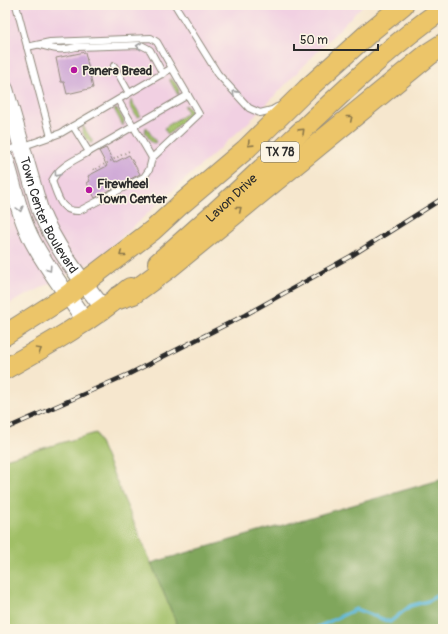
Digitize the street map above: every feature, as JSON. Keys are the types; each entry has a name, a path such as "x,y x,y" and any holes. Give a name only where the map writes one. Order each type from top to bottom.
{"highway":[{"path":"111,304 133,293 170,266 428,54 443,45"}],"main road":[{"name":"Lavon Drive","path":"5,335 68,295 153,230 185,200 245,150 324,74 403,5"},
{"name":"Lavon Drive","path":"5,369 86,321 111,304 265,166 372,64 412,31 443,9"}],"street":[{"name":"Town Center Boulevard","path":"5,89 40,210 48,229 84,283 111,304"},
{"name":"Town Center Boulevard","path":"5,158 21,215 32,241 47,266 86,321"}],"lane":[{"path":"16,5 51,137"},
{"path":"175,5 218,74 249,108 260,113 272,110 324,74"},
{"path":"27,47 50,42 151,38 157,42 172,68 188,95 199,114 152,158 149,170 144,177 79,211 71,212 64,208 52,181 60,169 188,95"},
{"path":"40,45 53,49 66,50 76,47 141,45 150,50 163,74"},
{"path":"114,66 129,93"},
{"path":"5,150 21,147 51,137 73,126 172,68"},
{"path":"118,100 152,158"},
{"path":"73,126 89,152"}],"path":[{"path":"93,169 94,170 129,151"}],"shaded area":[{"name":"Firewheel Town Center","path":"5,5 363,5 250,121 96,260 5,306"}],"green space":[{"path":"169,79 175,82 179,90 178,95"},
{"path":"131,100 141,116 136,116 130,105"},
{"path":"185,105 190,109 191,114 168,135 164,128 187,113 184,106"},
{"path":"114,109 118,110 124,121 123,126"},
{"path":"83,126 92,140 92,143 86,139 82,131"},
{"path":"146,127 156,142 155,143 151,142 145,132"},
{"path":"96,433 179,629 5,629 5,459"},
{"path":"443,479 443,629 179,629 151,563"}],"building":[{"name":"Panera Bread","path":"85,52 93,88 67,94 64,82 61,82 56,58"},
{"path":"106,148 114,163 129,155 140,174 95,198 87,183 90,181 88,176 107,166 99,151"}],"waterway":[{"path":"314,629 356,609 390,622 410,606 428,601 443,592"}],"railway":[{"path":"5,429 129,374 245,315 351,256 443,198"}],"place":[{"name":"Panera Bread","path":"74,70"},
{"name":"Firewheel Town Center","path":"89,190"}]}
